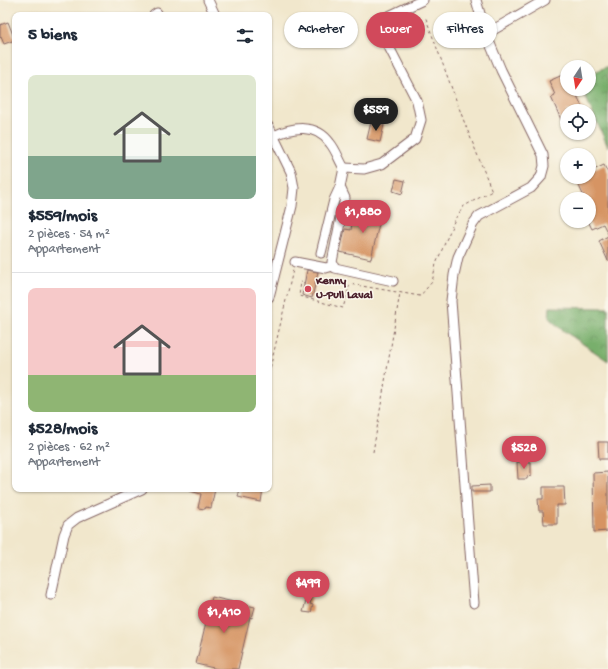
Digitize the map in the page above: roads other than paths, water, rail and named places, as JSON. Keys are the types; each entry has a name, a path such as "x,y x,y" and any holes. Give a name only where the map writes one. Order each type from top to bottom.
{"street":[{"path":"208,0 211,12"},
{"path":"344,168 364,169 382,164 415,139 421,120 417,101 376,22 423,0"},
{"path":"476,0 480,12"},
{"path":"497,28 545,0"},
{"path":"474,603 451,301 454,275 458,257 473,224 479,216 531,188 541,177 544,166 543,155 501,70 492,48"},
{"path":"274,136 288,130 308,129 316,131 325,137 330,143 344,168 340,187 334,200 322,253"},
{"path":"272,132 291,172 294,188 292,206 272,285"},
{"path":"333,266 332,262 345,198 340,187"},
{"path":"295,262 326,268 333,266 335,268 393,281"},
{"path":"51,595 64,535 68,525 77,518 135,492"}],"place":[{"name":"Kenny U-Pull Laval","path":"308,289"}]}
